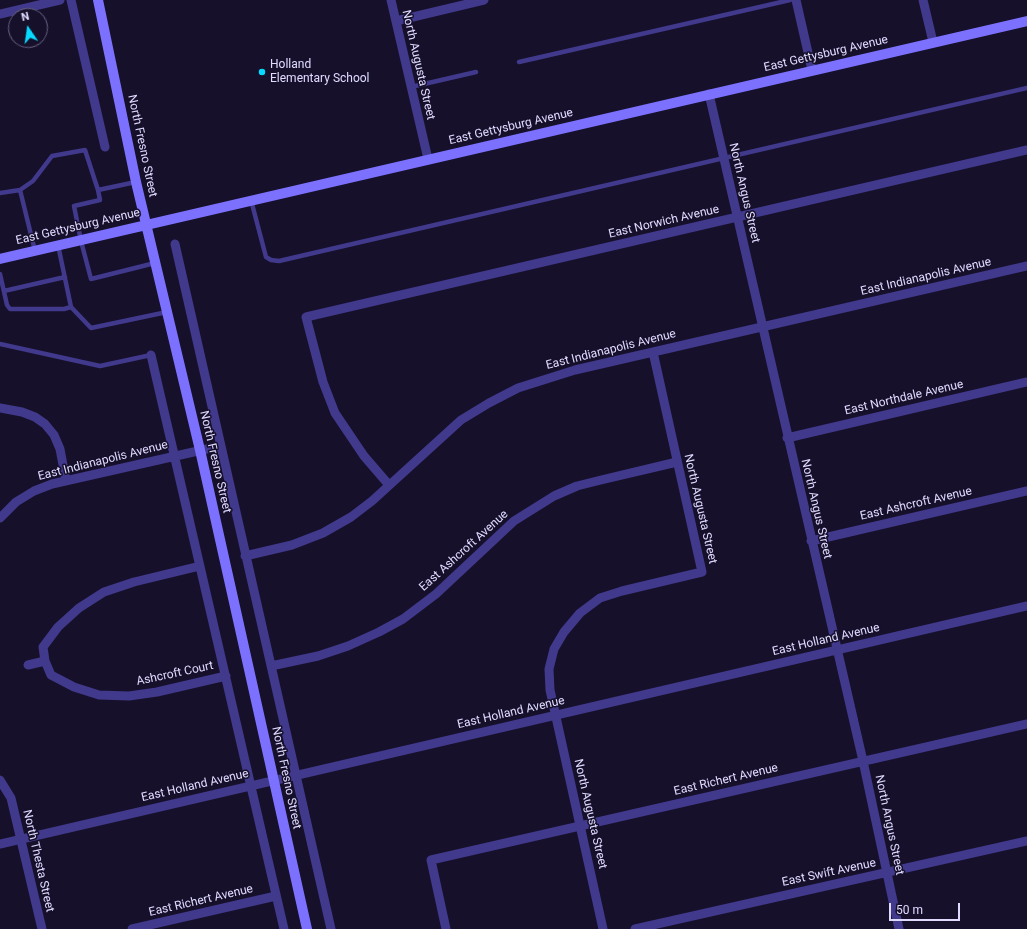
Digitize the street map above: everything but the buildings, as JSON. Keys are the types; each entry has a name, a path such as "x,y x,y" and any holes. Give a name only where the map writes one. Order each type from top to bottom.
{"street":[{"path":"0,14 60,0"},
{"path":"71,0 105,147"},
{"name":"North Fresno Street","path":"98,0 136,182 200,450 307,929"},
{"name":"North Augusta Street","path":"391,0 428,159"},
{"path":"396,21 484,0"},
{"path":"796,0 812,70"},
{"path":"923,0 933,42"},
{"name":"East Gettysburg Avenue","path":"0,259 1027,21"},
{"name":"North Angus Street","path":"709,94 787,438 863,761 900,929"},
{"name":"East Norwich Avenue","path":"389,485 364,456 336,413 318,368 306,317 1027,150"},
{"name":"North Fresno Street","path":"175,244 331,929"},
{"name":"East Indianapolis Avenue","path":"245,556 292,545 323,533 350,517 389,485 461,420 489,402 518,388 546,378 653,352 1027,266"},
{"name":"North Augusta Street","path":"604,929 555,715 550,690 549,669 554,649 564,632 580,612 600,598 622,591 702,572 653,352"},
{"path":"151,355 284,929"},
{"name":"East Northdale Avenue","path":"787,438 1027,382"},
{"path":"0,408 22,412 35,417 45,424 54,435 60,449 66,481"},
{"name":"East Indianapolis Avenue","path":"0,518 16,502 34,491 66,481 220,446"},
{"name":"East Ashcroft Avenue","path":"271,666 318,656 348,646 403,619 436,594 514,521 554,496 577,486 677,462"},
{"name":"East Ashcroft Avenue","path":"811,541 1027,491"},
{"path":"28,665 45,661 43,647 58,627 79,608 104,592 134,582 200,566"},
{"name":"East Holland Avenue","path":"0,844 1027,606"},
{"name":"Ashcroft Court","path":"45,661 51,675 74,686 99,695 129,696 157,692 226,676"},
{"name":"East Richert Avenue","path":"446,929 431,860 1027,724"},
{"name":"North Thesta Street","path":"0,780 11,798 42,929"},
{"name":"East Swift Avenue","path":"635,929 1027,841"},
{"name":"East Richert Avenue","path":"132,929 276,896"}],"lane":[{"path":"519,62 790,0"},
{"path":"411,87 476,72"},
{"path":"251,200 266,257 271,260 279,261 1027,88"},
{"path":"0,193 20,190 33,181 52,156 85,150 87,151 100,200 74,206 91,279 155,263"},
{"path":"98,190 136,182"},
{"path":"20,190 35,251"},
{"path":"58,245 71,307 91,328 167,312"},
{"path":"0,274 7,305 10,309 64,309 71,307"},
{"path":"4,291 65,277"},
{"path":"0,344 100,366 151,355"}],"place":[{"name":"Holland Elementary School","path":"262,72"}]}
